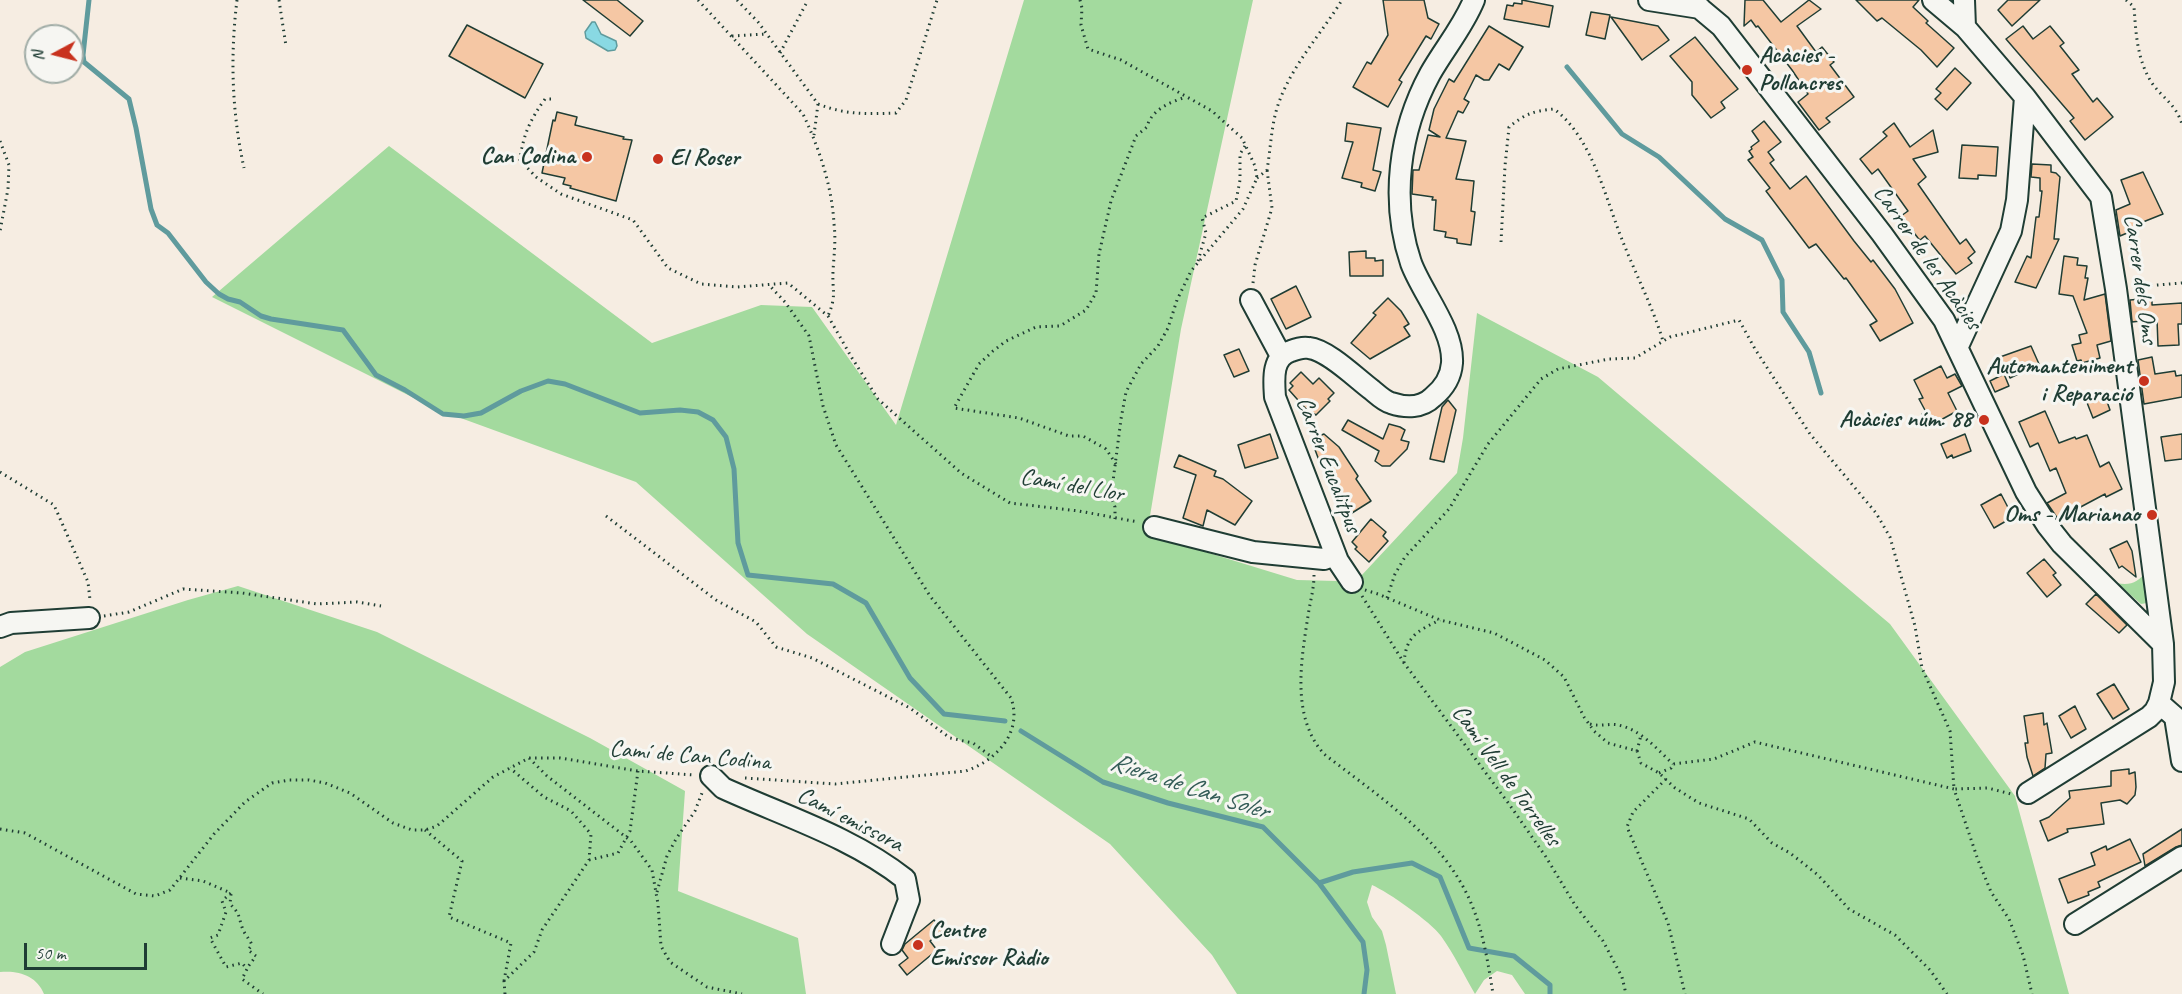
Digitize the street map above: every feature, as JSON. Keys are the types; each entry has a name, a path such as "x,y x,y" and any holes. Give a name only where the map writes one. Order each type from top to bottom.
{"street":[{"path":"1251,300 1281,356 1287,352 1308,348 1323,353 1389,403 1410,407 1427,403 1448,381 1452,369 1452,352 1412,264 1403,232 1399,180 1409,125 1417,103 1430,75 1468,15 1474,0"},
{"path":"1649,0 1695,4"},
{"name":"Carrer dels Oms","path":"1933,0 1965,27 2025,97 2096,187 2101,197 2116,289 2163,644 2164,682 2159,703"},
{"path":"1964,0 1965,27"},
{"name":"Carrer de les Acàcies","path":"1695,4 1721,26 1882,234 1944,320 2026,492 2047,525 2062,544 2163,644"},
{"path":"1958,346 2011,231 2017,201 2025,97"},
{"name":"Carrer Eucalitpus","path":"1281,356 1274,375 1275,398 1335,555 1354,585"},
{"path":"1154,526 1253,552 1324,559 1335,555"},
{"path":"0,627 11,623 88,618"},
{"path":"2028,793 2149,717 2159,703 2175,717 2182,761"},
{"name":"Camí emissora","path":"707,776 723,788 834,836 882,860 905,879 909,900 892,944"},
{"path":"2075,924 2182,856"}],"path":[{"path":"237,0 232,72 237,133 244,168"},
{"path":"279,0 286,46"},
{"path":"551,99 545,99 535,113 523,138 520,159 536,177 561,194 633,220 668,268 701,284 737,287 788,283 828,315 835,300 833,276 835,226 831,195 814,137 803,114 698,0"},
{"path":"737,0 766,34 818,104 839,112 868,114 896,112 906,100 937,0"},
{"path":"780,53 808,0"},
{"path":"1080,0 1081,25 1088,49 1121,60 1212,111 1242,138 1255,166 1257,178"},
{"path":"1251,300 1256,265 1272,208 1267,170 1272,127 1279,101 1293,73 1342,0"},
{"path":"2126,0 2134,7 2137,43 2143,65 2153,84 2178,111 2182,124"},
{"path":"732,36 766,34"},
{"path":"1116,464 1106,449 1083,436 1069,436 1019,418 954,408 979,364 1006,341 1036,327 1060,326 1086,310 1096,292 1099,254 1110,201 1136,136 1148,127 1149,120 1156,112 1170,102 1186,97"},
{"path":"814,137 818,104"},
{"path":"1501,242 1504,166 1509,127 1523,115 1554,109 1567,119 1593,162 1625,247 1653,309 1663,341"},
{"path":"0,141 9,165 8,189 0,231"},
{"path":"1198,263 1206,233 1202,218 1236,201 1240,180 1240,154 1245,146"},
{"path":"1115,519 1115,507 1111,497 1126,392 1142,364 1163,337 1191,271 1243,209 1257,178 1267,170"},
{"path":"2116,289 2182,283"},
{"name":"Camí de Can Codina","path":"745,778 836,784 966,771 979,766 1006,744 1014,724 1015,708 1011,698 930,596 836,445 823,406 809,336 785,302 769,285"},
{"name":"Camí del Llor","path":"828,315 878,399 961,473 1010,503 1079,511 1154,526"},
{"path":"1387,598 1395,574 1405,557 1449,509 1488,444 1541,379 1558,369 1609,359 1635,358 1670,337 1739,320 1810,435 1876,513 1890,537 1904,582 1922,668 1950,731 1954,789 1991,892 2009,919 2023,955 2032,994"},
{"path":"0,472 54,505 88,582 90,605 88,618 129,612 183,589 242,593 316,604 357,602 381,606"},
{"path":"606,516 716,600 756,622 776,647 812,658 910,708 950,738 973,743 992,757"},
{"path":"1314,558 1314,585 1307,623 1301,682 1305,718 1313,741 1324,754 1413,825 1442,855 1462,884 1476,915 1485,946 1493,994"},
{"path":"1354,585 1440,620 1494,633 1545,660 1564,677 1589,724 1608,742 1637,751"},
{"name":"Camí Vell de Torrelles","path":"1354,585 1404,663 1509,804 1546,857 1575,905 1603,941 1622,977 1626,994"},
{"path":"1404,663 1406,644 1420,630 1440,620"},
{"path":"1589,724 1602,727 1615,724 1629,728 1641,735 1673,764"},
{"path":"1641,735 1637,751 1641,763 1659,773 1699,803 1749,819 1772,843 1790,853 1818,875 1849,909 1895,935 1930,970 1947,994"},
{"path":"1659,773 1671,768 1673,764 1714,759 1755,742 1954,789 1988,788 2015,795 2028,793"},
{"path":"530,758 547,776 626,838 652,870 662,946 670,962 707,987 742,994"},
{"name":"Camí de Can Codina","path":"425,830 437,826 493,777 530,758 560,758 638,771 707,776"},
{"path":"504,981 534,952 542,930 589,860 591,834 571,811 544,797 510,768"},
{"path":"589,860 618,853 630,831 638,771"},
{"path":"656,894 664,873 667,855 675,839 695,811 707,776"},
{"path":"1665,779 1633,812 1627,827 1668,923 1685,994"},
{"path":"0,829 25,832 136,894 155,896 170,890 214,834 246,802 272,783 289,780 325,783 350,793 393,823 412,830 425,830 462,861 449,917 511,943 504,981 505,994"},
{"path":"179,878 203,881 231,893"},
{"path":"231,893 222,902 226,912 218,935 210,938 226,968 242,963 247,969"},
{"path":"231,893 230,904 240,914 243,930 249,936 252,945 248,950 256,956 242,979 263,994"}],"green space":[{"path":"1024,0 1253,0 1181,329 1147,534 1297,580 1337,581 1347,591 1457,473 1477,313 1598,377 1890,624 2015,796 2069,994 1525,994 1512,975 1497,971 1484,980 1475,994 1436,930 1409,908 1372,885 1367,902 1372,917 1382,931 1396,994 1237,994 1212,955 1110,844 807,634 636,482 436,409 212,297 389,146 652,343 761,305 812,307 896,425"},
{"path":"2146,571 2148,600 2147,603 2141,604 2117,583 2134,582"},
{"path":"238,586 377,632 590,738 685,791 678,891 798,938 806,994 44,994 37,983 26,975 0,972 0,667 25,652"}],"water":[{"path":"592,22 595,22 601,34 616,41 615,50 608,51 586,38 585,32"}],"building":[{"path":"583,0 617,0 643,21 630,36"},
{"path":"1383,0 1424,0 1428,18 1439,24 1431,39 1426,36 1399,80 1402,82 1388,107 1353,87 1367,62 1371,64 1388,35"},
{"path":"1522,0 1553,6 1549,27 1504,19 1507,5 1522,4"},
{"path":"1745,0 1763,0 1781,22 1809,0 1821,9 1797,26 1816,52 1822,47 1834,62 1830,65 1854,97 1826,118 1830,122 1819,130 1798,102 1808,94 1792,70 1758,26 1756,27 1751,20 1744,26"},
{"path":"1856,0 1919,0 1913,7 1928,21 1926,23 1954,48 1937,67 1921,50 1882,18 1877,21"},
{"path":"2008,0 2040,0 2012,26 1998,10"},
{"path":"1591,12 1610,15 1605,39 1586,35"},
{"path":"1611,17 1658,26 1669,40 1642,60"},
{"path":"467,25 543,64 525,98 449,56"},
{"path":"1489,26 1523,47 1509,70 1499,64 1489,80 1476,75 1464,99 1469,102 1463,113 1458,111 1446,138 1466,141 1456,179 1474,181 1471,211 1475,212 1471,245 1457,243 1457,239 1445,237 1446,232 1434,230 1436,200 1432,200 1433,197 1412,194 1413,170 1419,170 1428,135 1440,137 1429,130 1434,109 1449,79 1454,82"},
{"path":"2023,26 2033,39 2050,26 2064,43 2060,46 2079,70 2072,74 2093,102 2097,98 2113,117 2085,140 2070,121 2074,118 2006,39"},
{"path":"1695,37 1738,89 1721,102 1725,108 1711,118 1692,95 1692,82 1670,56"},
{"path":"1955,68 1971,83 1947,110 1935,99 1941,93 1936,89"},
{"name":"Can Codina","path":"557,112 577,117 575,125 632,140 616,201 570,188 571,186 563,184 565,178 542,173 553,120 555,121"},
{"path":"1764,121 1781,142 1768,152 1774,160 1770,163 1790,189 1806,176 1854,241 1871,262 1873,260 1895,289 1913,323 1880,341 1870,325 1877,321 1846,278 1844,279 1816,244 1809,248 1766,191 1770,188 1748,160 1753,157 1749,151 1751,147 1759,141 1752,131"},
{"path":"1347,123 1381,128 1373,170 1381,172 1375,191 1361,187 1362,183 1342,178 1353,142 1345,141"},
{"path":"1894,123 1910,147 1933,130 1938,152 1913,159 1926,177 1918,184 1960,244 1966,239 1975,252 1968,258 1972,263 1956,274 1925,236 1920,240 1901,216 1908,211 1878,169 1872,174 1860,159 1887,136 1883,132"},
{"path":"1962,145 1998,147 1996,176 1978,175 1978,179 1959,178"},
{"path":"2032,164 2051,165 2051,172 2060,177 2054,239 2059,239 2036,288 2015,282 2027,256 2031,258 2036,217 2039,217 2042,191 2040,191 2040,178 2031,177"},
{"path":"2143,172 2163,214 2138,224 2139,228 2120,236 2116,210 2130,204 2121,180"},
{"path":"1366,251 1366,258 1375,258 1375,261 1383,260 1383,276 1350,276 1349,252"},
{"path":"2064,256 2078,258 2077,265 2087,266 2085,278 2088,278 2084,300 2105,294 2111,341 2097,345 2100,358 2082,363 2081,360 2077,361 2072,345 2081,343 2079,335 2087,333 2073,296 2059,294"},
{"path":"1296,286 1311,317 1286,329 1271,299"},
{"path":"1388,298 1401,311 1409,324 1404,327 1410,336 1370,359 1351,343 1376,315 1373,313"},
{"path":"2152,298 2152,305 2182,303 2182,324 2178,324 2179,345 2158,346 2157,319 2132,322 2130,300"},
{"path":"2031,346 2039,364 2010,378 2000,357"},
{"path":"1239,349 1249,371 1234,377 1224,355"},
{"path":"2152,357 2155,374 2175,371 2176,376 2182,375 2182,397 2144,404 2138,360"},
{"path":"1941,366 1947,378 1955,374 1962,386 1948,393 1957,411 1928,427 1922,414 1926,412 1919,399 1923,398 1914,380"},
{"path":"1301,372 1313,384 1319,378 1334,393 1328,399 1330,401 1316,415 1306,409 1289,390 1293,386 1290,383"},
{"path":"2004,374 2009,386 1995,392 1990,381"},
{"path":"2104,393 2110,410 2093,418 2086,400"},
{"path":"1448,400 1456,410 1444,462 1430,459 1442,407"},
{"path":"2045,411 2059,443 2087,435 2100,467 2109,462 2122,489 2106,497 2105,494 2058,519 2047,503 2066,493 2056,468 2050,471 2038,443 2030,447 2019,422"},
{"path":"1348,420 1383,439 1389,424 1400,427 1405,430 1401,440 1409,442 1407,449 1390,466 1382,466 1375,461 1379,451 1342,430"},
{"path":"1270,434 1278,458 1245,468 1238,445"},
{"path":"1324,434 1339,447 1371,501 1344,518 1337,507 1340,504 1334,494 1339,491 1320,463 1311,439"},
{"path":"1965,434 1971,451 1947,458 1941,444"},
{"path":"2182,434 2182,459 2165,461 2161,437"},
{"path":"1179,455 1216,471 1214,476 1223,479 1252,501 1235,525 1207,510 1203,526 1183,518 1196,475 1174,467"},
{"path":"2001,494 2013,517 1994,528 1981,505"},
{"path":"1371,519 1386,532 1383,536 1388,541 1369,562 1355,549 1357,547 1352,542"},
{"path":"2127,541 2132,551 2136,577 2122,566 2119,568 2110,549"},
{"path":"2044,559 2056,573 2053,575 2061,585 2047,597 2027,573"},
{"path":"2096,594 2127,625 2119,633 2086,604"},
{"path":"2114,684 2129,709 2113,719 2097,694"},
{"path":"2075,706 2086,729 2071,738 2059,716"},
{"path":"2043,713 2052,753 2046,754 2045,768 2033,776 2027,757 2025,743 2028,743 2024,716"},
{"path":"2129,769 2129,774 2135,772 2136,787 2135,795 2127,804 2120,800 2101,803 2104,824 2067,829 2068,832 2048,841 2040,821 2049,817 2070,798 2069,791 2111,786 2111,771"},
{"path":"2182,829 2182,845 2145,866 2143,854"},
{"path":"2130,839 2141,862 2098,882 2100,887 2088,892 2089,895 2068,903 2059,879 2095,865 2091,853 2106,846 2107,850"},
{"name":"Centre Emissor Ràdio","path":"934,920 943,930 930,941 937,950 907,975 899,965 908,958 902,950 905,944"}],"waterway":[{"name":"Riera de Can Soler","path":"89,0 84,62 129,99 151,209 157,225 168,233 206,282 219,294 240,302 261,316 271,319 343,330 376,375 443,414 464,416 481,413 521,391 548,381 565,384 640,413 680,410 698,412 713,420 726,437 734,469 738,543 748,575 833,584 866,603 910,678 944,714 1005,721"},
{"path":"1567,67 1622,134 1659,157 1725,219 1762,240 1782,280 1783,312 1809,352 1821,393"},
{"name":"Riera de Can Soler","path":"1021,731 1103,782 1168,803 1263,827 1319,883 1363,942 1367,970 1364,994"},
{"path":"1319,883 1353,872 1412,863 1440,877 1469,948 1514,956 1550,985 1550,994"}],"place":[{"name":"Acàcies - Pollancres","path":"1747,70"},
{"name":"Can Codina","path":"587,157"},
{"name":"El Roser","path":"658,159"},
{"name":"Automanteniment i Reparació","path":"2144,381"},
{"name":"Acàcies núm. 88","path":"1984,420"},
{"name":"Oms - Marianao","path":"2152,515"},
{"name":"Centre Emissor Ràdio","path":"918,945"}]}
